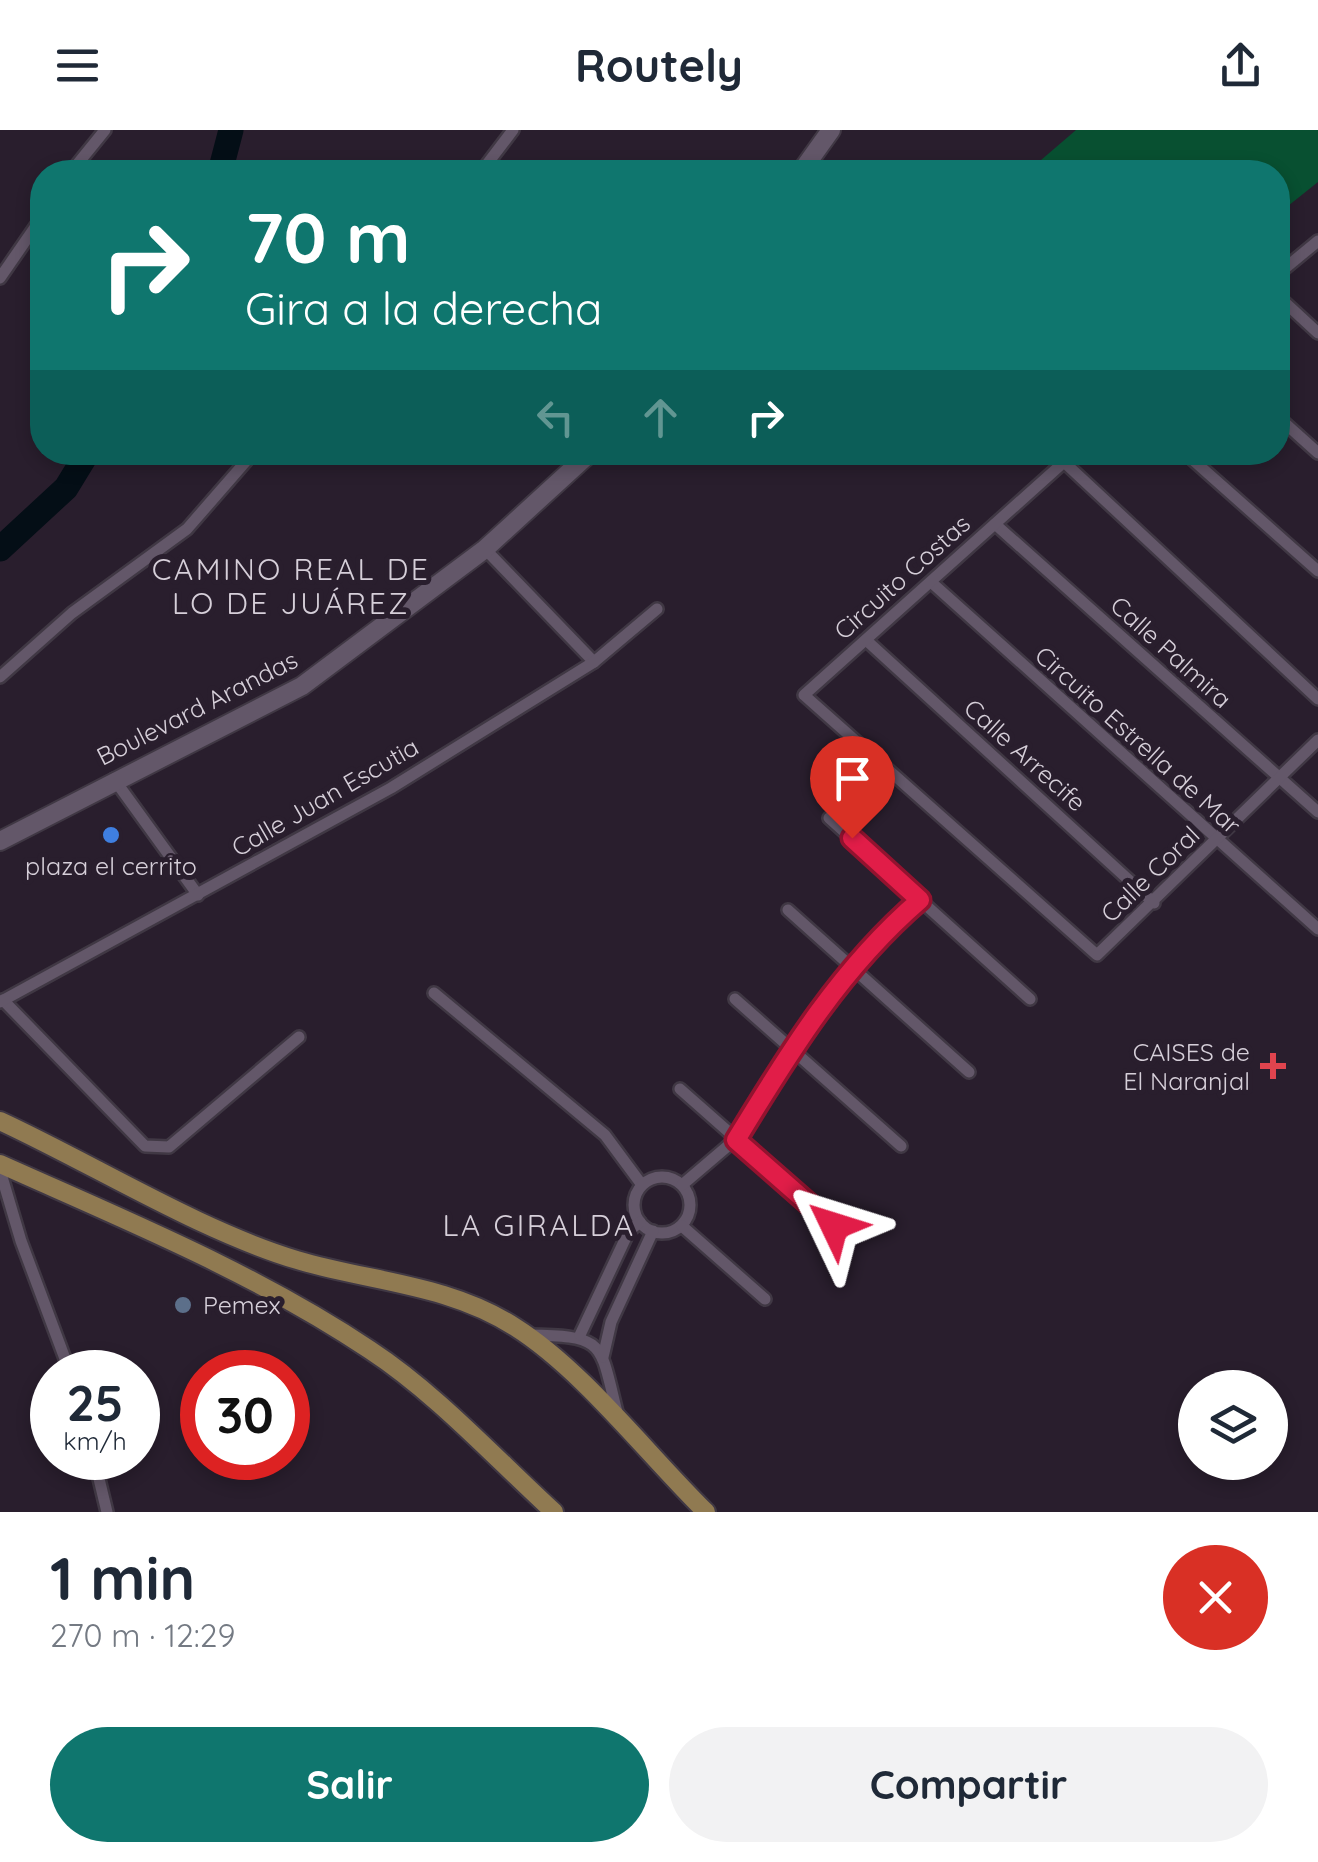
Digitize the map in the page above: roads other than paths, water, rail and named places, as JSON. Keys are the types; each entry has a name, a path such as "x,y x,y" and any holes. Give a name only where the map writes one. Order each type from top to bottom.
{"main road":[{"path":"809,160 831,130"},
{"name":"Boulevard Arandas","path":"0,841 114,778 302,686 485,549 576,465"},
{"path":"2,1120 251,1242 297,1260 460,1298 528,1336 706,1512"},
{"path":"0,1167 159,1234 358,1342 455,1421 554,1512"}],"street":[{"path":"81,160 105,130"},
{"path":"490,160 512,130"},
{"path":"0,278 30,234"},
{"path":"1290,264 1318,241"},
{"path":"1290,307 1318,333"},
{"path":"1290,428 1318,452"},
{"path":"0,676 72,614 187,529 243,465"},
{"name":"Circuito Costas","path":"1061,465 804,695 1097,955"},
{"name":"Circuito Costas","path":"1067,465 1318,699"},
{"path":"1199,465 1318,571"},
{"name":"Calle Palmira","path":"995,524 1318,812"},
{"path":"485,549 594,662"},
{"name":"Circuito Estrella de Mar","path":"930,582 1318,928"},
{"name":"Calle Juan Escutia","path":"1,1001 391,788 594,662 657,609"},
{"name":"Calle Arrecife","path":"866,640 1154,903"},
{"name":"Calle Coral","path":"1097,955 1318,740"},
{"path":"114,778 198,895"},
{"path":"829,818 1030,999"},
{"path":"682,1185 736,1140 791,1049 852,968 920,900"},
{"path":"788,910 969,1072"},
{"path":"434,993 605,1135 642,1185"},
{"path":"735,999 901,1146"},
{"path":"1,1001 144,1146 168,1147 299,1037"},
{"path":"680,1088 834,1226"},
{"path":"0,1167 21,1242 62,1350"},
{"path":"667,1177 682,1185 690,1204 682,1226 662,1233 640,1222 635,1197 642,1185 667,1177"},
{"path":"580,1335 629,1231 640,1222"},
{"path":"682,1226 764,1299"},
{"path":"603,1357 612,1322 653,1230"},
{"path":"528,1336 580,1335 594,1344 603,1357 621,1426"},
{"path":"99,1480 107,1512"}],"waterway":[{"path":"223,160 231,130"},
{"path":"0,549 66,488 80,465"}],"place":[{"name":"plaza el cerrito","path":"111,835"},
{"name":"CAISES de El Naranjal","path":"1273,1066"},
{"name":"Pemex","path":"183,1305"}],"district":[{"name":"CAMINO REAL DE LO DE JUÁREZ","path":"291,587"},
{"name":"LA GIRALDA","path":"539,1226"}]}
